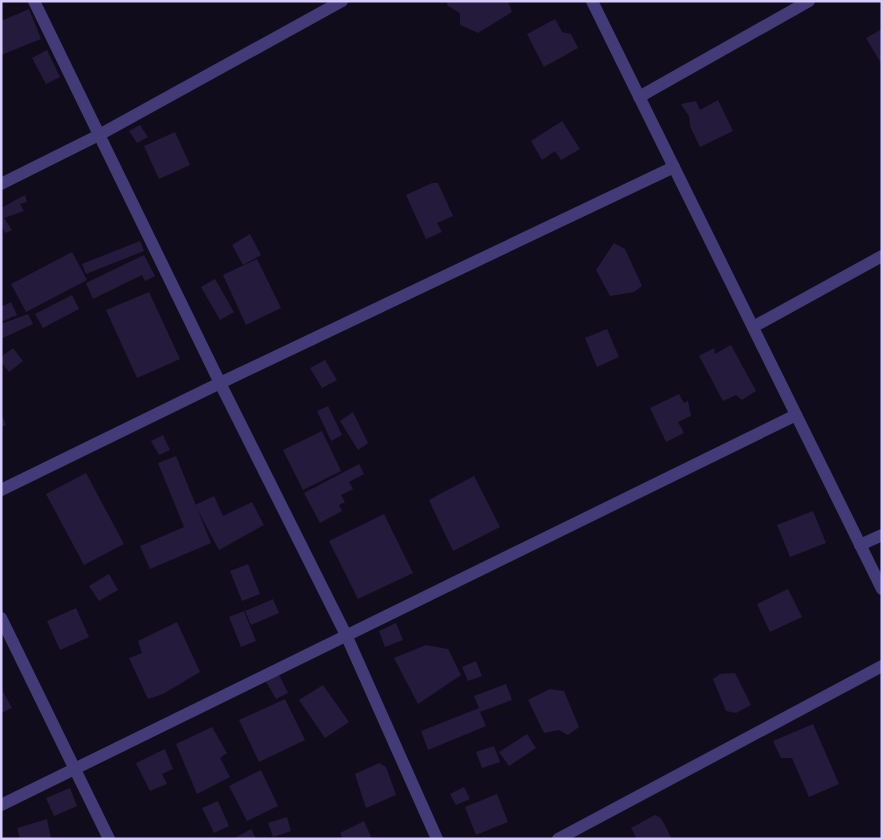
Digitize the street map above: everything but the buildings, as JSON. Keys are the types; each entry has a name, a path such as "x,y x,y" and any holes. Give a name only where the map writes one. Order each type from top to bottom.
{"street":[{"path":"34,1 220,383 347,637 437,839"},
{"path":"1,184 98,135 342,1"},
{"path":"592,1 882,589"},
{"path":"639,97 809,1"},
{"path":"1,490 220,383 674,167"},
{"path":"752,327 882,256"},
{"path":"1,805 347,637 796,415"},
{"path":"860,545 882,535"},
{"path":"1,618 108,839"},
{"path":"558,839 882,666"}]}
